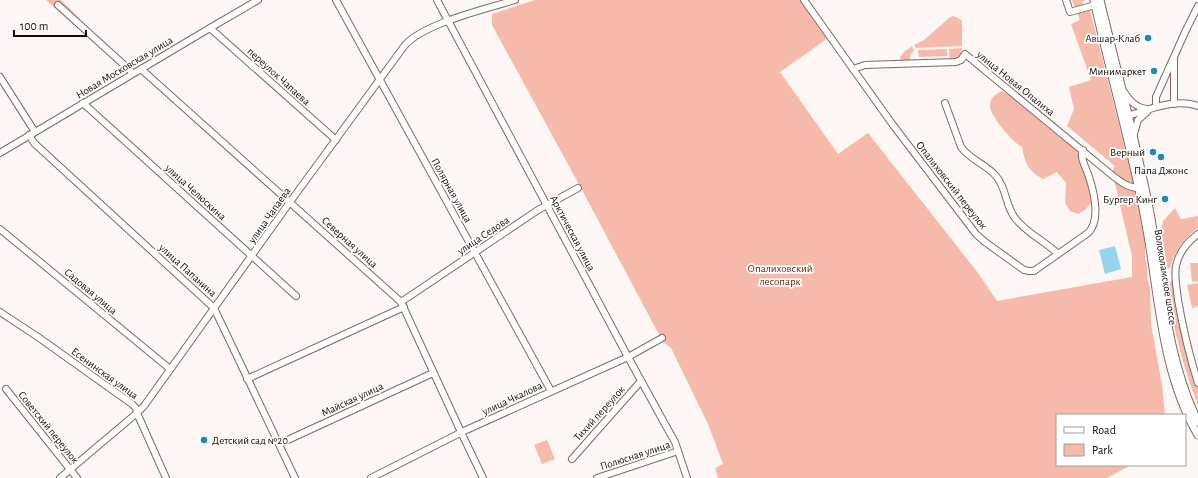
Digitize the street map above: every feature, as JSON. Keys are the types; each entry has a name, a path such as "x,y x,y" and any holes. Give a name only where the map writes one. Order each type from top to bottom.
{"main road":[{"path":"1096,2 1121,88 1125,117"},
{"path":"1096,2 1125,117"},
{"name":"Волоколамское шоссе","path":"1125,117 1133,139 1153,231 1167,323 1181,380 1198,422"},
{"name":"Волоколамское шоссе","path":"1125,117 1152,257 1164,338 1186,414 1198,436"}],"street":[{"name":"Новая Московская улица","path":"0,153 258,0"},
{"name":"Полярная улица","path":"336,0 551,391"},
{"name":"Арктическая улица","path":"437,0 666,426 678,451 687,478"},
{"name":"улица Чапаева","path":"60,478 137,413 410,39 448,21 506,1 515,0"},
{"path":"804,0 854,69"},
{"path":"1066,0 1070,12 1096,2"},
{"path":"58,5 133,73"},
{"path":"1133,139 1138,120 1154,108 1156,97 1198,6"},
{"name":"переулок Чапаева","path":"210,28 336,140"},
{"name":"улица Новая Опалиха","path":"854,69 865,65 956,62 961,60 965,54 1126,185 1132,188 1138,188"},
{"path":"1174,104 1173,72 1175,55"},
{"name":"Северная улица","path":"141,69 403,304 433,373 483,478"},
{"name":"Опалиховский переулок","path":"854,69 893,125 980,238 1020,267 1029,271 1034,270 1088,233 1094,225 1096,219 1093,192 1090,177 1082,158 1082,150"},
{"path":"0,77 35,132"},
{"path":"1121,88 1136,106 1141,108 1154,108"},
{"name":"улица Челюскина","path":"83,103 296,296"},
{"path":"945,103 964,152 990,170 1002,183 1011,211 1018,222 1058,254"},
{"path":"1125,117 1154,108 1174,104 1198,106"},
{"name":"улица Папанина","path":"29,135 34,143 214,308 295,478"},
{"name":"улица Седова","path":"247,379 403,304 475,252 547,205 578,188"},
{"name":"Садовая улица","path":"0,229 170,369"},
{"path":"1198,234 1182,251 1177,265 1175,278 1182,325 1198,383"},
{"name":"Есенинская улица","path":"0,312 38,337 132,404 136,408 166,478"},
{"name":"улица Чкалова","path":"370,478 384,475 461,432 628,357 662,338"},
{"name":"Майская улица","path":"279,444 433,373"},
{"name":"Тихий переулок","path":"572,459 641,381"},
{"name":"Советский переулок","path":"6,389 77,478"},
{"name":"Полюсная улица","path":"598,478 609,476 678,451"}],"green space":[{"path":"46,0 61,0 80,19 74,25"},
{"name":"Опалиховский лесопарк","path":"535,0 801,0 828,38 780,72 838,154 868,133 978,273 997,301 1132,277 1132,256 1112,171 1115,166 1067,126 1074,109 1069,87 1091,80 1071,24 1080,20 1072,0 1085,0 1082,2 1084,8 1090,10 1131,172 1145,240 1147,279 1150,288 1151,324 1162,385 1165,414 1056,414 1056,466 1129,466 1107,478 718,478 715,468 723,464 708,424 671,348 663,342 492,25 492,14"},
{"path":"953,16 962,21 962,46 916,48 914,45 924,40"},
{"path":"912,46 914,51 910,55 910,60 935,59 935,62 901,61 900,57"},
{"path":"962,48 959,57 950,61 949,49"},
{"path":"947,49 947,56 919,57 918,50"},
{"path":"1002,91 1012,96 1046,126 1077,150 1088,178 1093,201 1085,210 1078,214 1070,211 1065,203 1066,183 1057,172 1043,179 1034,173 1024,158 1022,147 1008,135 998,123 991,111 990,104 995,95"},
{"path":"1175,208 1181,219 1198,216 1198,228 1188,236 1180,246 1169,269 1166,267 1161,229 1163,221"},
{"path":"1190,263 1198,263 1198,281 1192,282"},
{"path":"1170,281 1174,285 1187,355 1198,388 1198,405 1183,362 1175,332 1167,287"},
{"path":"1198,283 1198,306 1192,308 1187,285"},
{"path":"547,440 555,459 542,464 534,445"}],"water":[{"path":"1115,246 1121,269 1105,274 1099,250"}],"place":[{"name":"Авшар-Клаб","path":"1148,38"},
{"name":"Минимаркет","path":"1154,71"},
{"name":"Верный","path":"1153,152"},
{"name":"Папа Джонс","path":"1161,157"},
{"name":"Бургер Кинг","path":"1165,199"},
{"name":"Детский сад №20","path":"204,440"}]}
